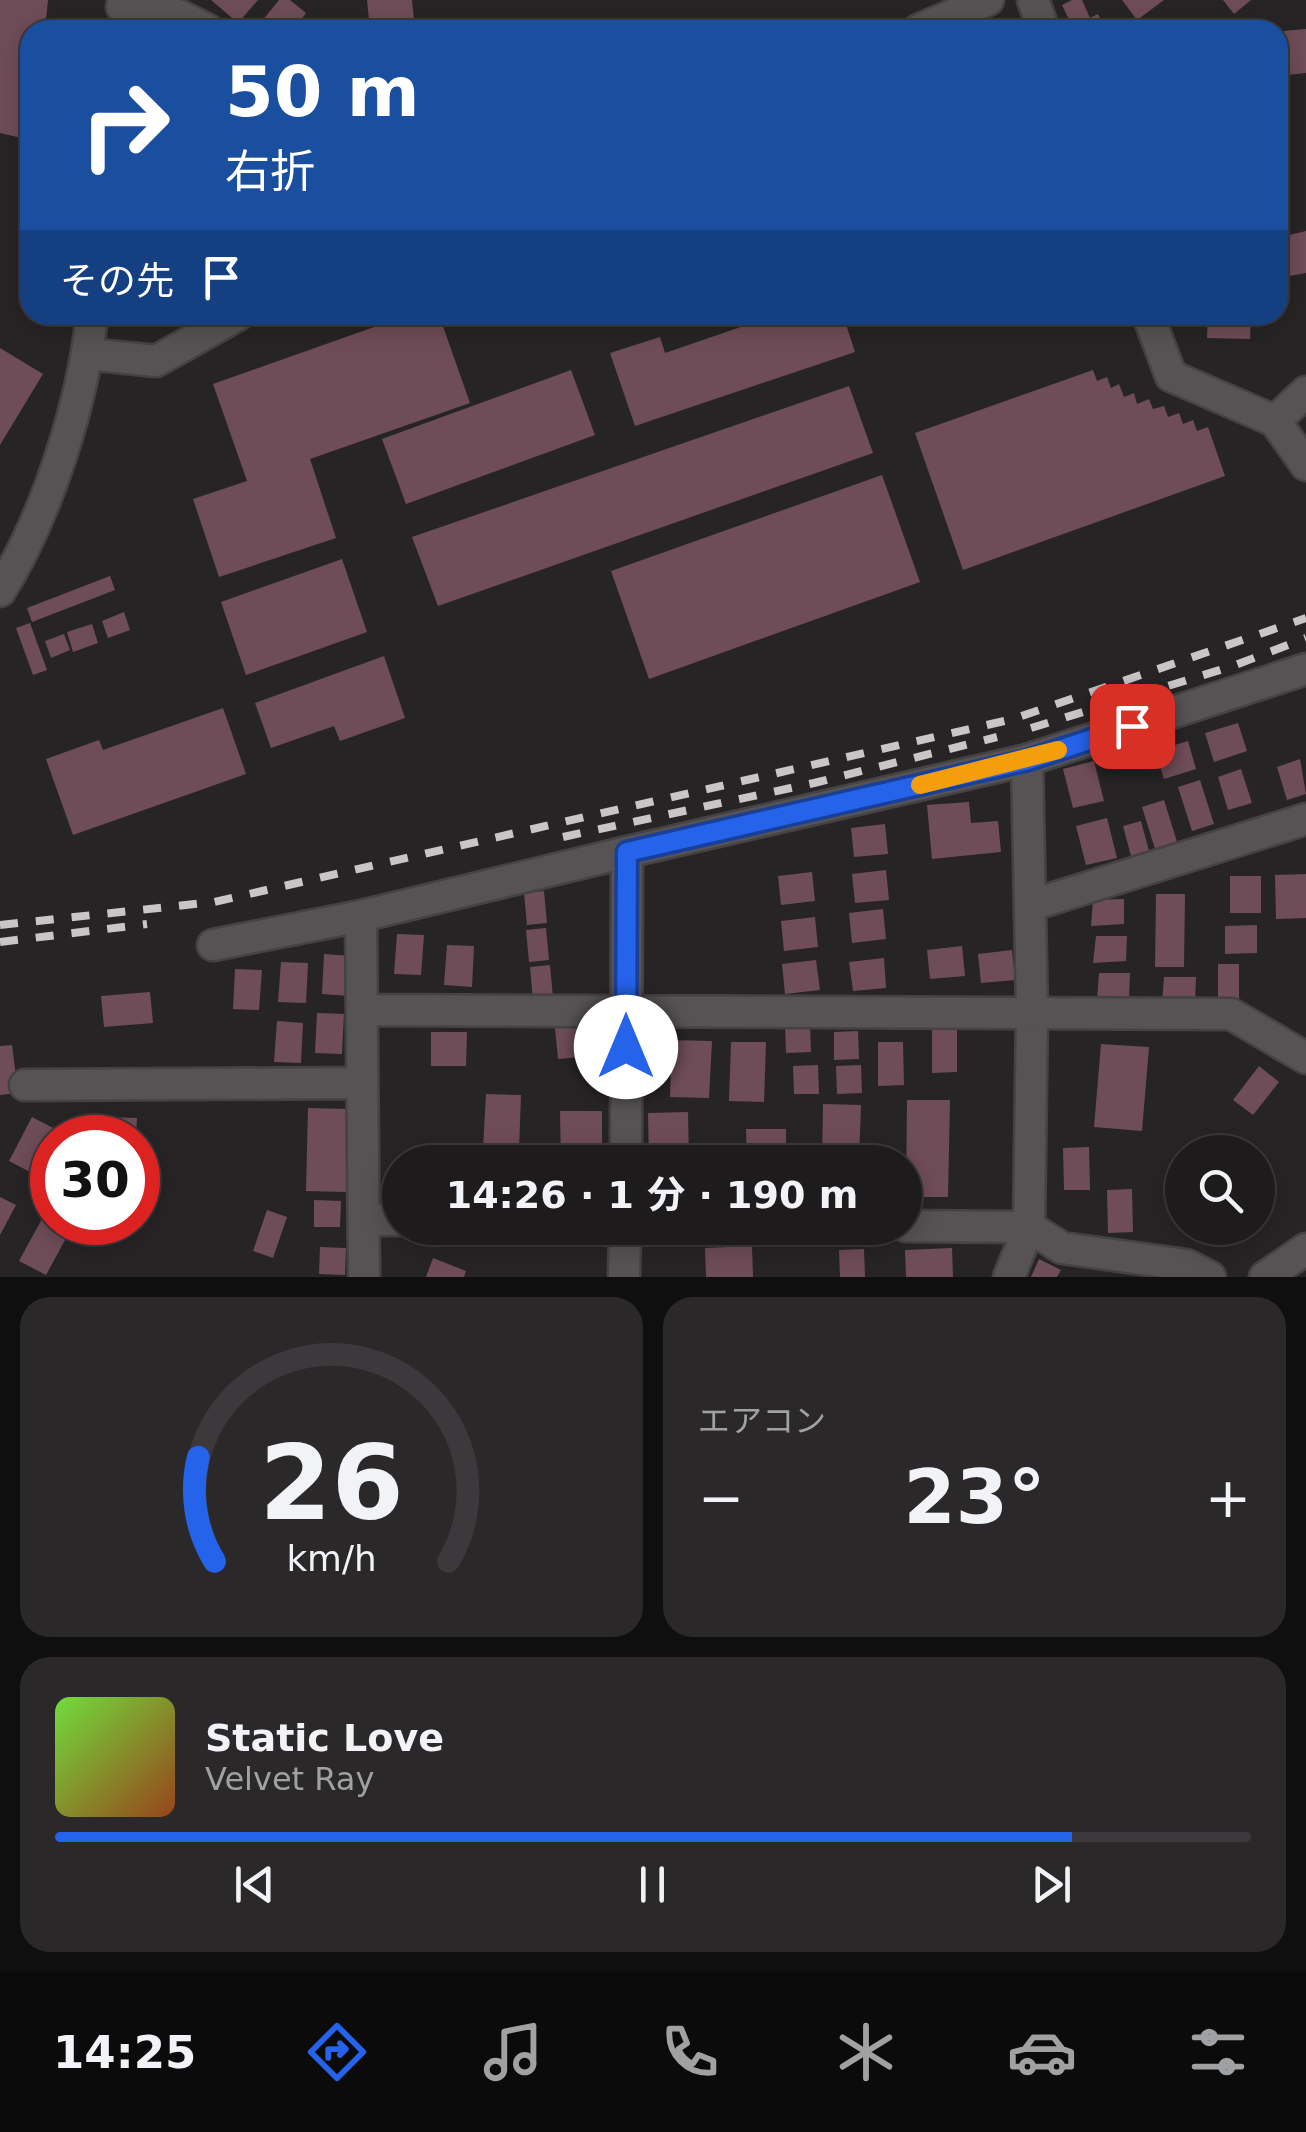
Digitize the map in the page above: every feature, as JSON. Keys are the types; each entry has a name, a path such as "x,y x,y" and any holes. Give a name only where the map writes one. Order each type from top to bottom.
{"street":[{"path":"941,20 988,0"},
{"path":"122,12 178,15 188,20"},
{"path":"0,590 17,564 50,486 88,354 91,325"},
{"path":"88,354 156,362 221,325"},
{"path":"1152,325 1171,376 1275,421 1306,466"},
{"path":"1275,421 1306,392"},
{"path":"213,945 361,916 1028,760 1306,669"},
{"path":"1008,1277 1029,1227 1032,905 1028,760"},
{"path":"1032,905 1306,819"},
{"path":"626,1145 627,852"},
{"path":"361,916 364,1277"},
{"path":"364,1010 626,1008 1232,1014 1306,1058"},
{"path":"25,1085 360,1083"},
{"path":"364,1220 382,1220"},
{"path":"922,1226 1029,1227 1062,1248 1187,1265 1210,1277"},
{"path":"624,1277 625,1245"},
{"path":"1265,1277 1306,1249"}],"building":[{"path":"0,0 48,0 46,20 20,20 20,138 0,133"},
{"path":"211,0 258,0 241,20 234,20"},
{"path":"279,0 290,0 306,13 301,20 263,20"},
{"path":"367,0 412,0 414,20 369,20"},
{"path":"1082,0 1090,18 1098,14 1101,20 1069,20 1062,5"},
{"path":"1122,0 1164,0 1137,20"},
{"path":"1223,0 1251,0 1234,14"},
{"path":"1306,29 1306,73 1288,75 1288,31"},
{"path":"1306,231 1306,273 1289,276 1288,235"},
{"path":"380,325 443,325 470,403 310,459 336,538 219,577 193,499 247,481 213,384"},
{"path":"747,325 846,325 855,352 635,426 610,353 660,337 665,353"},
{"path":"1208,325 1251,325 1250,339 1207,338"},
{"path":"0,348 43,374 0,445"},
{"path":"571,370 595,435 406,504 382,439"},
{"path":"1093,370 1097,381 1107,377 1111,388 1119,384 1124,397 1134,393 1137,404 1149,399 1153,409 1164,406 1168,417 1179,413 1183,424 1193,420 1197,431 1208,427 1225,476 963,570 915,433"},
{"path":"849,386 873,453 438,606 412,537"},
{"path":"882,475 920,582 649,679 611,571"},
{"path":"342,559 367,632 246,675 221,602"},
{"path":"110,576 115,590 32,622 27,608"},
{"path":"124,612 130,630 108,638 102,621"},
{"path":"30,623 47,670 33,675 16,628"},
{"path":"92,624 98,643 73,652 67,632"},
{"path":"64,634 70,650 51,658 45,641"},
{"path":"384,656 405,718 340,741 334,726 271,748 255,703"},
{"path":"223,708 246,774 73,835 46,759 99,740 103,750"},
{"path":"1238,723 1247,751 1214,762 1205,733"},
{"path":"1188,741 1196,769 1164,779 1155,751"},
{"path":"1300,759 1306,794 1287,800 1277,767"},
{"path":"1094,761 1104,801 1073,808 1063,769"},
{"path":"1241,769 1252,803 1228,810 1218,777"},
{"path":"1200,780 1214,824 1192,831 1178,787"},
{"path":"1164,800 1178,845 1156,852 1142,807"},
{"path":"969,802 971,823 998,821 1001,852 932,859 927,805"},
{"path":"1107,818 1117,858 1086,865 1076,826"},
{"path":"1141,821 1149,851 1131,856 1123,826"},
{"path":"885,824 888,854 854,857 851,828"},
{"path":"886,870 889,900 855,903 852,874"},
{"path":"812,872 815,901 781,905 778,876"},
{"path":"1306,874 1306,918 1276,919 1275,875"},
{"path":"1230,876 1261,876 1261,913 1230,913"},
{"path":"544,891 547,923 527,925 524,893"},
{"path":"1156,894 1185,894 1184,967 1155,967"},
{"path":"1124,899 1124,924 1091,926 1093,900"},
{"path":"883,909 886,939 852,943 849,913"},
{"path":"815,917 818,947 784,951 781,921"},
{"path":"1257,925 1257,953 1225,954 1225,926"},
{"path":"546,928 549,960 529,962 526,930"},
{"path":"397,934 424,935 421,975 394,974"},
{"path":"1096,936 1127,936 1126,961 1093,963"},
{"path":"447,945 474,946 472,987 444,985"},
{"path":"962,946 965,976 930,979 927,950"},
{"path":"1012,950 1015,980 981,983 978,954"},
{"path":"324,954 351,956 349,996 322,994"},
{"path":"884,958 886,988 853,991 849,962"},
{"path":"816,960 820,990 785,994 782,964"},
{"path":"281,962 308,963 306,1003 278,1002"},
{"path":"1218,964 1239,964 1239,1000 1218,1000"},
{"path":"550,965 553,998 533,1000 530,967"},
{"path":"235,969 262,970 259,1010 233,1009"},
{"path":"1099,973 1130,973 1129,998 1097,1000"},
{"path":"1164,977 1196,977 1195,1002 1162,1004"},
{"path":"150,992 153,1023 104,1027 101,996"},
{"path":"317,1013 344,1014 342,1054 315,1053"},
{"path":"277,1021 303,1023 301,1063 274,1062"},
{"path":"598,1024 601,1055 558,1059 555,1028"},
{"path":"810,1024 811,1052 786,1053 785,1025"},
{"path":"957,1029 957,1072 932,1073 932,1030"},
{"path":"858,1031 859,1059 834,1060 834,1032"},
{"path":"431,1032 467,1032 466,1066 431,1066"},
{"path":"672,1040 712,1041 709,1098 670,1097"},
{"path":"731,1042 766,1042 764,1102 729,1101"},
{"path":"878,1042 903,1042 904,1085 878,1086"},
{"path":"1101,1044 1149,1047 1142,1131 1094,1127"},
{"path":"12,1045 18,1093 0,1095 0,1046"},
{"path":"818,1065 819,1094 794,1094 793,1066"},
{"path":"861,1065 862,1093 837,1094 836,1066"},
{"path":"1259,1066 1279,1082 1253,1115 1233,1100"},
{"path":"486,1094 521,1095 519,1145 483,1145"},
{"path":"907,1100 950,1100 948,1197 922,1197 922,1145 907,1145"},
{"path":"823,1104 861,1105 860,1145 822,1145"},
{"path":"308,1108 347,1109 346,1192 306,1191"},
{"path":"560,1111 602,1111 602,1145 561,1145"},
{"path":"688,1112 689,1145 649,1145 648,1113"},
{"path":"30,1121 30,1172 9,1161"},
{"path":"746,1129 786,1129 786,1145 746,1145"},
{"path":"1089,1147 1090,1190 1064,1190 1063,1148"},
{"path":"1132,1189 1133,1232 1108,1233 1107,1190"},
{"path":"0,1197 16,1205 0,1235"},
{"path":"314,1200 341,1201 340,1227 314,1227"},
{"path":"267,1210 287,1217 273,1258 253,1251"},
{"path":"30,1241 30,1245 62,1245 46,1275 19,1261"},
{"path":"752,1246 753,1277 706,1277 705,1248"},
{"path":"320,1247 346,1248 345,1275 319,1274"},
{"path":"952,1248 953,1277 906,1277 905,1250"},
{"path":"864,1249 865,1277 840,1277 839,1250"},
{"path":"433,1258 466,1271 464,1277 426,1277"},
{"path":"1039,1259 1061,1270 1057,1277 1031,1277"}],"railway":[{"path":"0,925 214,902 1013,719 1306,618"},
{"path":"1031,728 1233,666 1306,638"},
{"path":"563,837 814,783 997,737"},
{"path":"0,942 147,924"}],"slow traffic":[{"path":"920,785 1058,750"}],"route":[{"path":"626,1047 627,852 1028,760 1132,726"}]}
